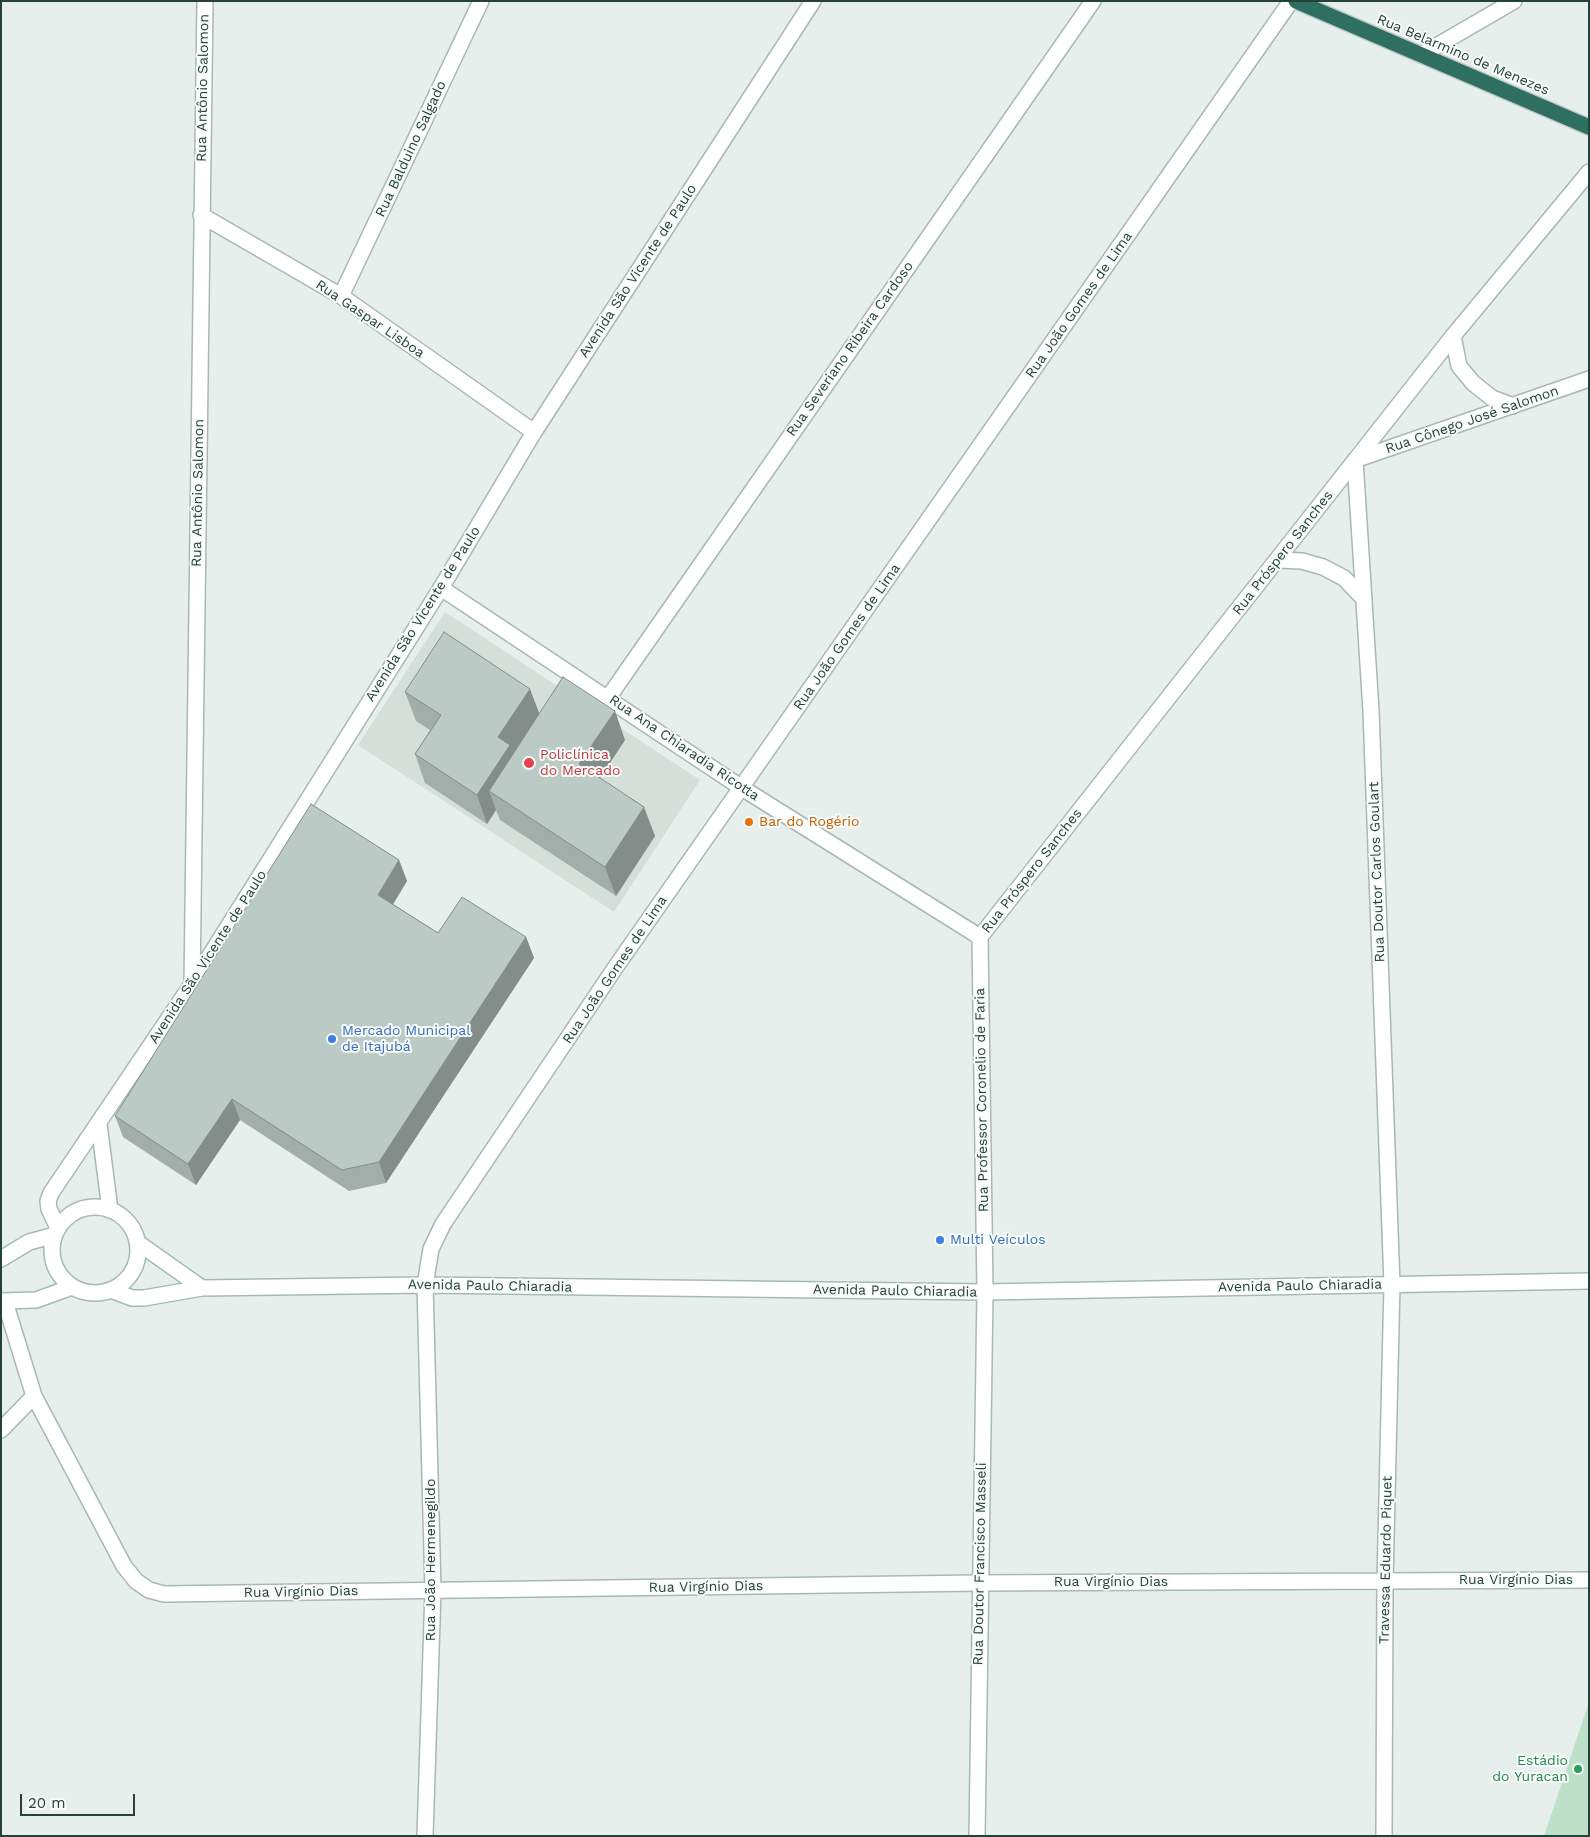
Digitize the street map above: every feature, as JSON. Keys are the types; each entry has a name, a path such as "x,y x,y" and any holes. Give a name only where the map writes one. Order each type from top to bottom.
{"highway":[{"name":"Rua Belarmino de Menezes","path":"1296,1 1589,127"}],"street":[{"name":"Rua Antônio Salomon","path":"192,984 205,1"},
{"name":"Rua Balduino Salgado","path":"341,296 481,1"},
{"name":"Avenida São Vicente de Paulo","path":"56,1232 48,1201 51,1193 192,984 441,588 534,432 813,1"},
{"name":"Rua Severiano Ribeira Cardoso","path":"608,698 1093,1"},
{"name":"Rua João Gomes de Lima","path":"424,1285 431,1249 443,1224 615,968 1292,1"},
{"path":"1421,55 1514,1"},
{"name":"Rua Próspero Sanches","path":"980,937 1278,560 1452,336 1589,172"},
{"name":"Rua Gaspar Lisboa","path":"201,215 341,296 534,432"},
{"path":"1452,336 1459,366 1473,383 1492,398 1513,406"},
{"name":"Rua Cônego José Salomon","path":"1355,460 1589,379"},
{"name":"Rua Doutor Carlos Goulart","path":"1355,460 1371,711 1392,1284"},
{"path":"1278,560 1302,561 1323,568 1344,578 1364,599"},
{"name":"Rua Ana Chiaradia Ricotta","path":"441,588 742,788 980,937"},
{"name":"Rua Professor Coronelio de Faria","path":"980,937 985,1292"},
{"path":"99,1124 110,1210"},
{"path":"95,1208 110,1210 132,1228 137,1242 138,1257 124,1282 111,1290 98,1293 84,1292 72,1287 58,1272 52,1254 56,1232 68,1216 80,1210 95,1208"},
{"path":"1,1259 29,1242 56,1232"},
{"path":"137,1242 202,1288"},
{"name":"Avenida Paulo Chiaradia","path":"111,1290 132,1298 144,1298 202,1288 424,1285 985,1292 1589,1281"},
{"name":"Travessa Eduardo Piquet","path":"1384,1836 1385,1581 1392,1284"},
{"name":"Rua João Hermenegildo","path":"424,1285 433,1590 425,1836"},
{"path":"3,1301 36,1300 72,1287"},
{"name":"Rua Doutor Francisco Masseli","path":"977,1836 979,1583 985,1292"},
{"name":"Rua Virgínio Dias","path":"3,1301 34,1396 124,1566 136,1581 149,1590 164,1594 979,1583 1589,1580"},
{"path":"1,1430 34,1396"}],"shaded area":[{"name":"Policlínica do Mercado","path":"445,612 700,780 614,912 358,745"}],"green space":[{"name":"Estádio do Yuracan","path":"1589,1702 1589,1836 1544,1836"}],"building":[{"path":"444,632 530,689 498,737 510,745 477,795 415,754 441,715 405,692"},
{"path":"563,677 615,711 579,764 644,807 605,867 489,791"},
{"name":"Mercado Municipal de Itajubá","path":"311,804 399,860 378,895 438,933 462,897 526,937 379,1162 342,1170 232,1099 188,1164 115,1116"}],"place":[{"name":"Policlínica do Mercado","path":"529,763"},
{"name":"Bar do Rogério","path":"749,822"},
{"name":"Mercado Municipal de Itajubá","path":"332,1039"},
{"name":"Multi Veículos","path":"940,1240"},
{"name":"Estádio do Yuracan","path":"1578,1769"}]}
